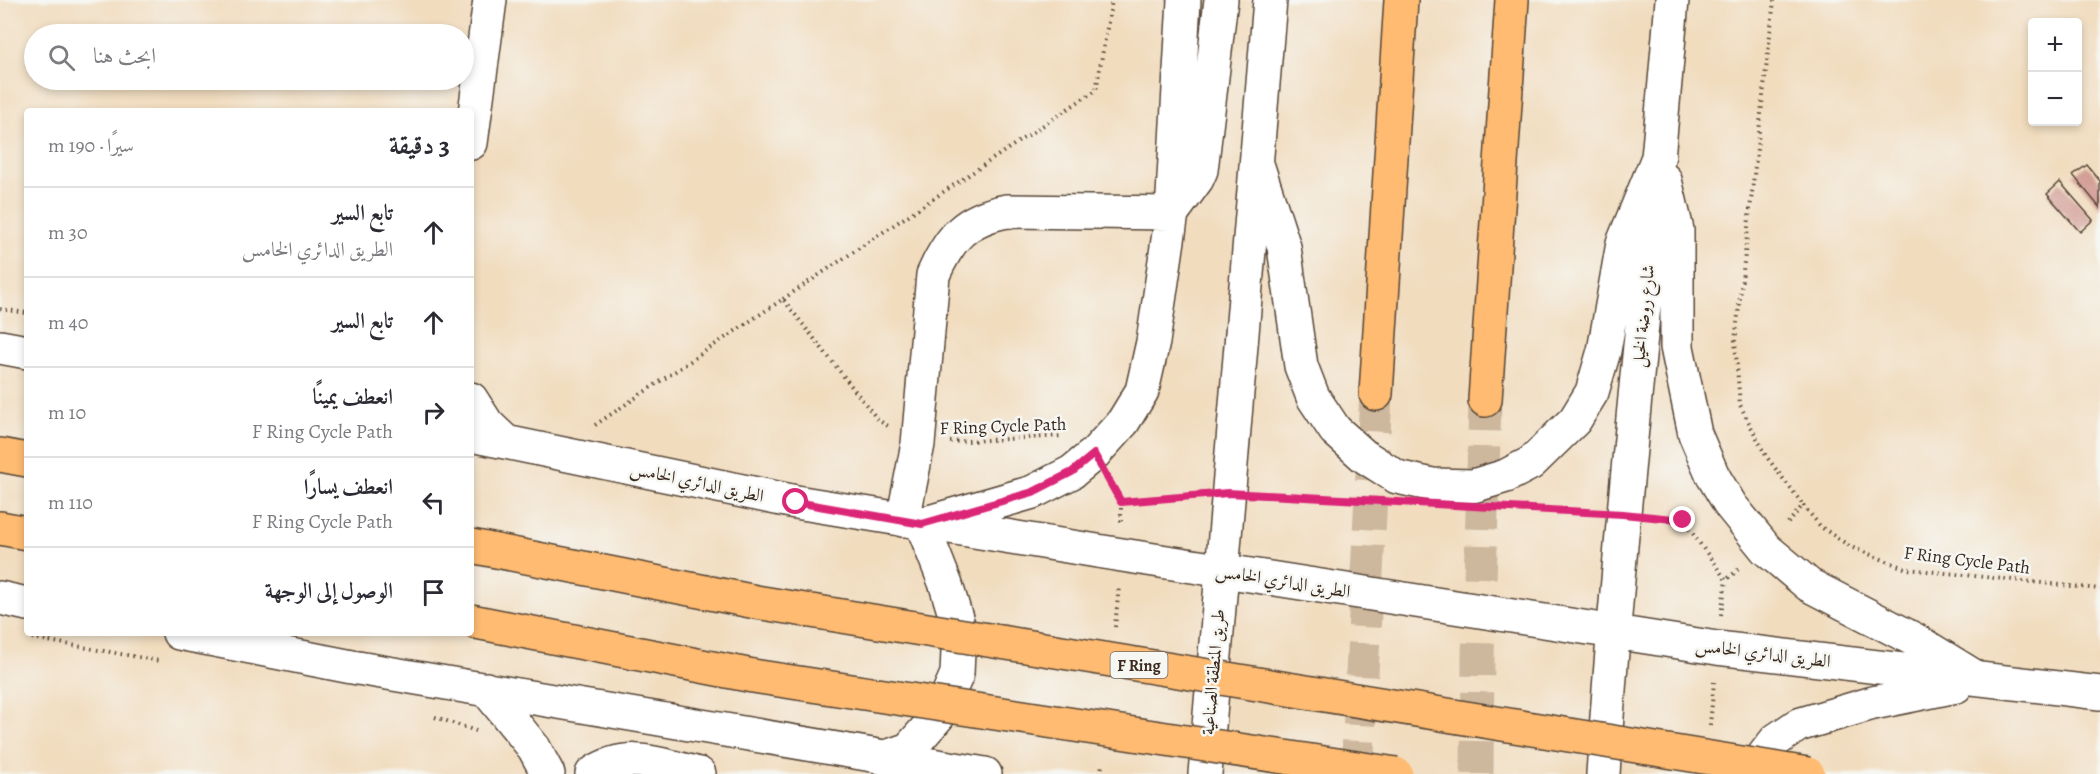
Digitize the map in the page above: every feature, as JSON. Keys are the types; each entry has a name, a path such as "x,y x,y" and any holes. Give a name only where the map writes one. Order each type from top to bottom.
{"highway":[{"path":"1376,394 1401,0"},
{"path":"1485,400 1512,0"},
{"path":"0,455 24,459"},
{"path":"0,528 24,532"},
{"name":"F Ring","path":"474,547 756,602 1808,774"},
{"path":"474,622 753,676 1396,774"}],"street":[{"path":"474,120 490,0"},
{"path":"913,522 1033,492 1072,472 1094,454 1123,422 1142,391 1153,342 1172,213 1184,0"},
{"path":"1172,213 1201,170 1221,0"},
{"path":"1221,571 1270,0"},
{"name":"شارع روضة الخيل","path":"1612,632 1672,0"},
{"path":"1257,164 1284,247 1301,366 1313,397 1335,430 1364,456 1397,477 1433,485 1473,486 1506,477 1531,463 1575,420 1592,392 1604,351 1623,243 1659,155"},
{"path":"1659,155 1677,230 1677,346 1695,434 1713,476 1731,506 1766,549 1809,585 1915,639 1981,680"},
{"path":"883,758 909,749 939,715 957,674 960,628 946,585 913,522 933,275 944,250 965,226 987,215 1007,211 1172,213"},
{"path":"0,347 24,351"},
{"path":"474,404 487,424 506,442"},
{"name":"الطريق الدائري الخامس","path":"474,436 796,502 1221,571 1717,648 2100,693"},
{"name":"طريق المنطقة الصناعية","path":"1205,774 1221,571"},
{"path":"0,598 24,603"},
{"path":"1603,774 1612,632"},
{"path":"194,636 352,667 984,774"},
{"path":"1756,774 1758,763 1776,740 1798,725 1873,703 1981,680"},
{"path":"486,689 534,748 548,774"},
{"path":"883,758 924,774"},
{"path":"592,774 612,763 625,760 638,760 699,774"}],"path":[{"path":"585,423 596,425 1096,90 1112,0"},
{"name":"F Ring Cycle Path","path":"1774,0 1735,341 1740,405 1766,456 1821,527 1851,547 1907,570 2100,589"},
{"name":"F Ring Cycle Path","path":"783,299 878,420 918,444 1075,436 1094,454 1121,502 1228,493 1371,501"},
{"path":"0,309 24,313"},
{"path":"1515,508 1683,520 1726,580 1766,549 1803,505"}],"building":[{"path":"2087,165 2100,181 2100,208 2073,175"},
{"path":"2060,182 2093,220 2080,232 2047,194"}],"tunnel":[{"path":"1357,774 1376,394"},
{"path":"1477,774 1485,400"}],"route":[{"path":"796,502 922,524 1033,492 1072,472 1094,454 1121,502 1228,493 1623,514 1683,520"}]}
